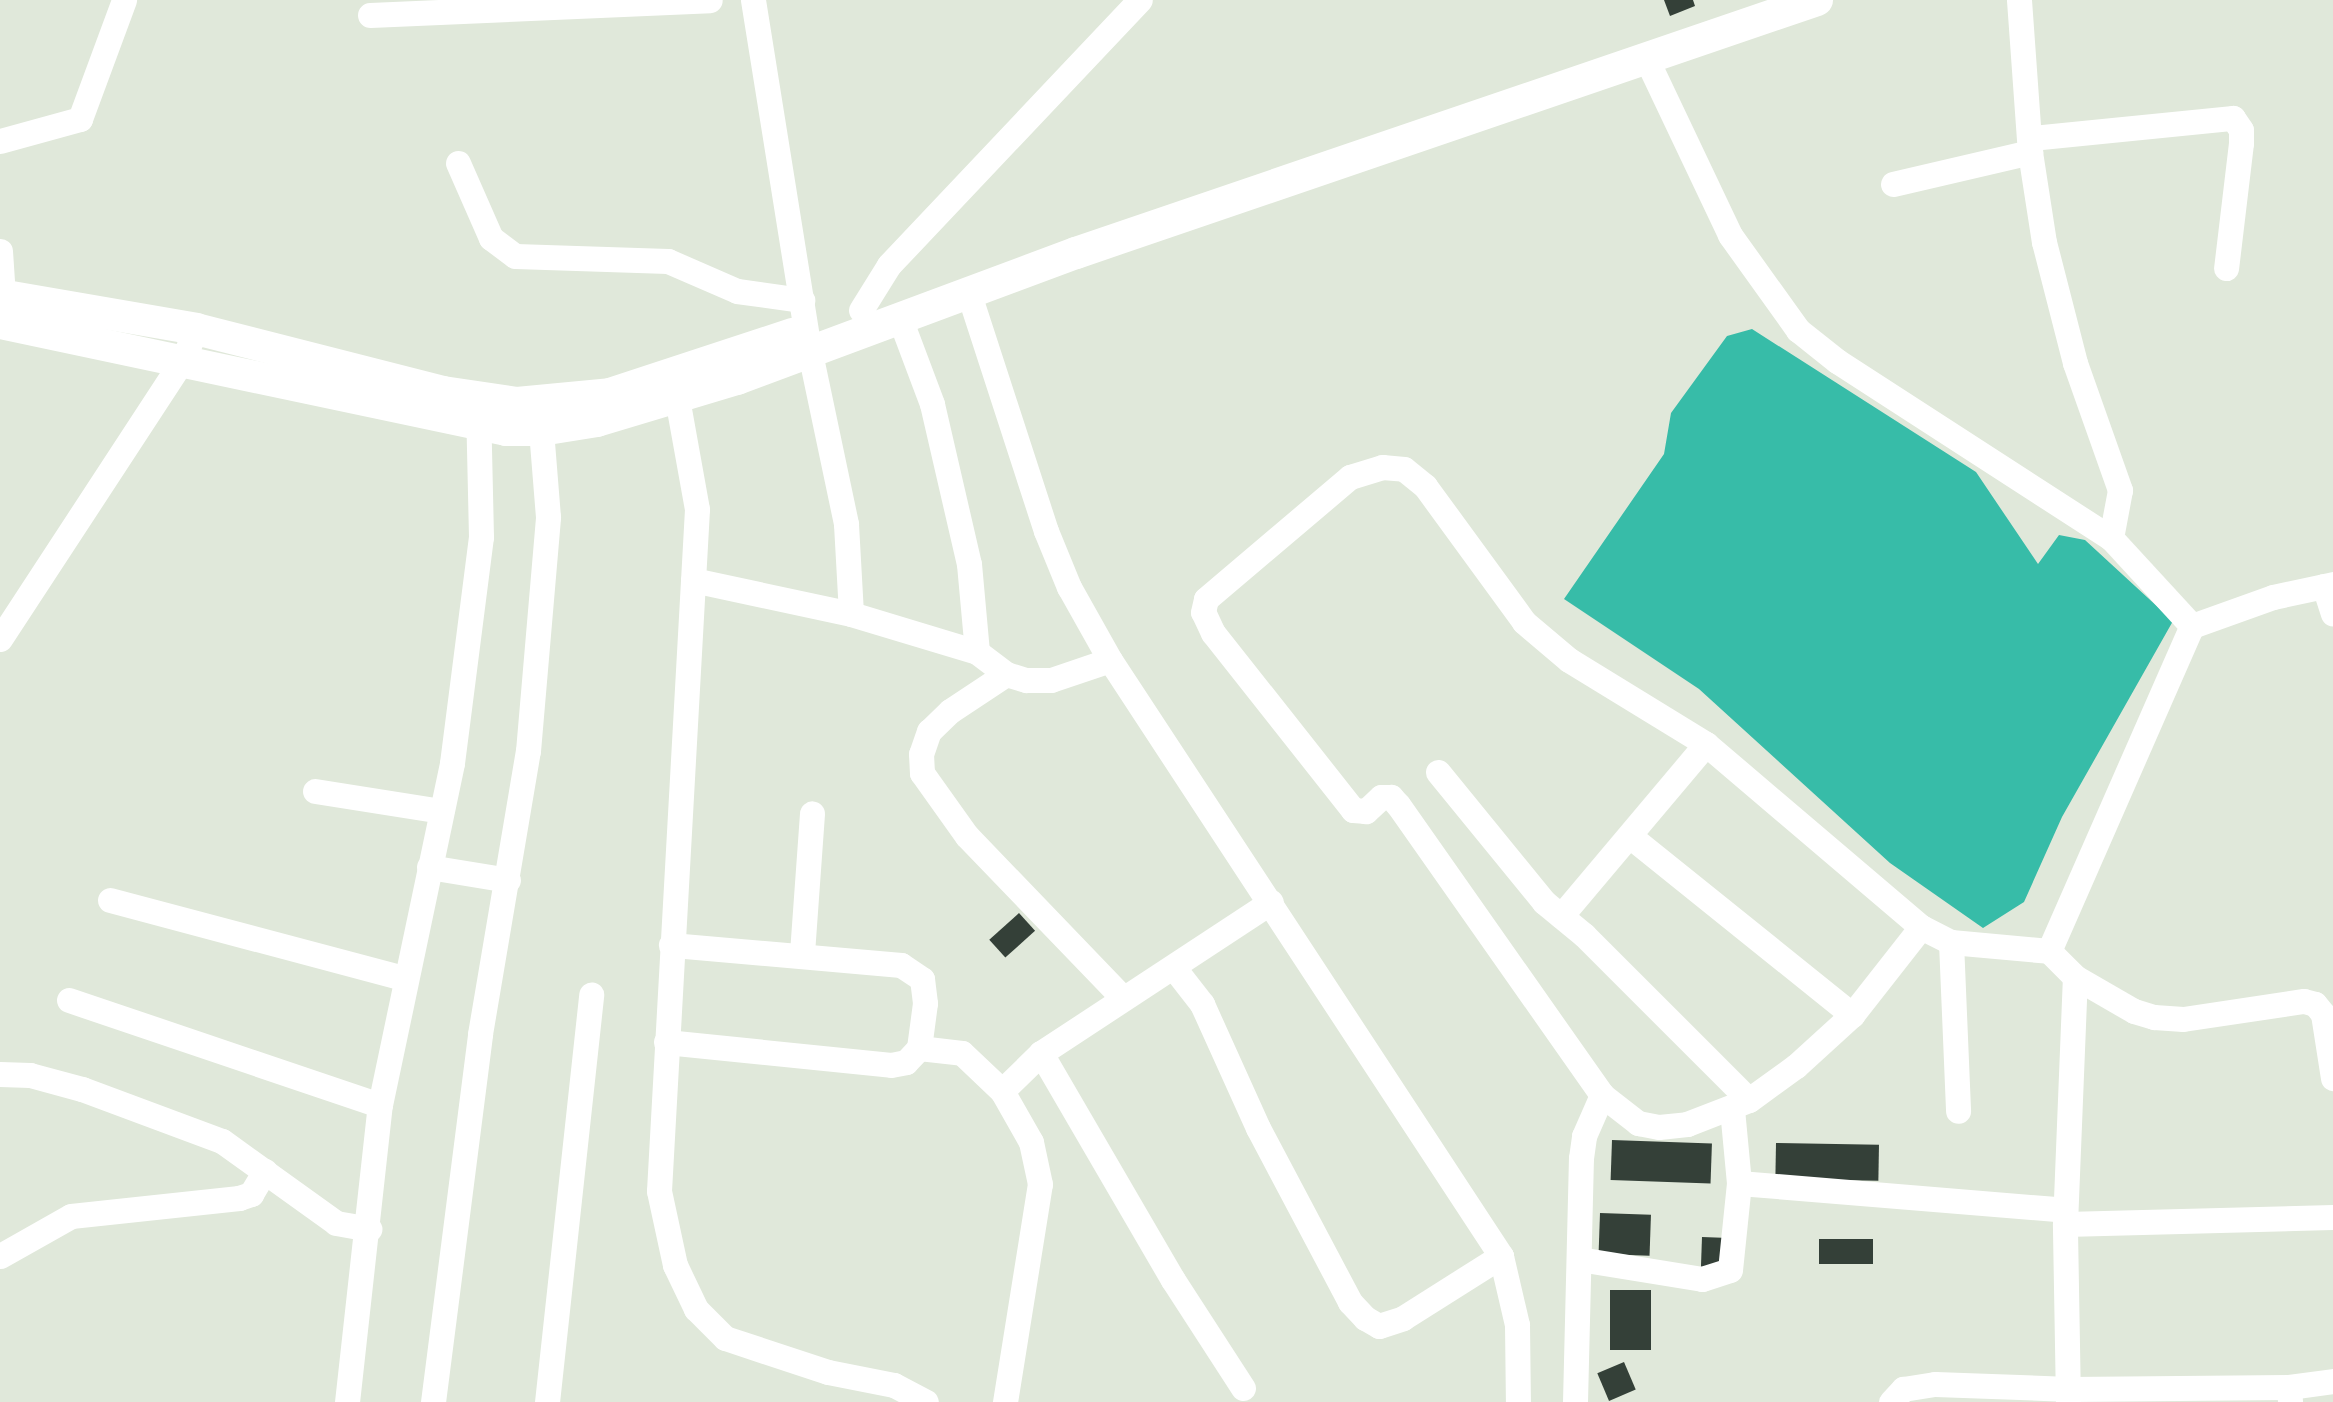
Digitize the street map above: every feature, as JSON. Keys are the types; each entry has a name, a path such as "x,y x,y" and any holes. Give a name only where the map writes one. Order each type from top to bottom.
{"main road":[{"path":"1,305 182,361 478,411 610,394 1767,0"},
{"path":"1,305 196,328 542,430 597,420 676,398 806,326 899,316 1817,0"}],"street":[{"path":"0,141 80,119 124,0"},
{"path":"370,14 710,0"},
{"path":"754,0 806,326 846,524 851,614"},
{"path":"861,310 889,265 1140,0"},
{"path":"2019,0 2044,242 2075,363 2120,490 2111,538"},
{"path":"1647,60 1730,236 1798,330 1837,361 2111,538 2192,626"},
{"path":"1892,184 2031,145 2233,118 2241,130 2241,143 2226,268"},
{"path":"458,164 491,238 515,256 668,261 806,326"},
{"path":"0,252 1,305"},
{"path":"968,291 1046,531 1069,586 1110,660 1501,1256 1517,1325 1518,1402"},
{"path":"899,316 932,404 968,564 977,652"},
{"path":"0,639 182,361 196,328"},
{"path":"676,398 697,509 659,1190 675,1264 696,1309 725,1338 828,1372 894,1385 926,1402"},
{"path":"347,1402 380,1105 452,763 481,537 478,411"},
{"path":"433,1402 480,1034 528,751 548,517 542,430"},
{"path":"1921,927 1852,1015 1796,1066 1740,1105 1687,1124 1638,1124 1602,1094 1392,797 1381,797 1366,811 1353,810 1213,633 1203,612 1206,599 1350,477 1382,467 1404,469 1425,486 1524,622 1569,660 1706,744 1921,927 1951,942 2049,950 2075,977 2134,1012 2154,1018 2183,1019 2304,1000 2315,1004 2323,1014 2333,1078"},
{"path":"693,580 851,614 977,652 1006,674 1026,680 1051,680 1110,660"},
{"path":"2049,950 2192,626 2273,597 2329,585 2333,614"},
{"path":"1006,674 950,711 929,731 922,754 922,773 967,836 1123,998"},
{"path":"1560,916 1631,837 1706,744"},
{"path":"1438,772 1544,902 1740,1105 1740,1183 1730,1270 1702,1279 1579,1259"},
{"path":"315,791 441,811"},
{"path":"802,954 812,814"},
{"path":"1631,837 1852,1015"},
{"path":"428,867 508,880"},
{"path":"110,900 404,978"},
{"path":"1002,1091 1041,1053 1271,902"},
{"path":"1951,942 1958,1112"},
{"path":"666,1042 891,1065 906,1062 920,1048 925,1004 922,980 901,964 671,945"},
{"path":"1174,968 1202,1004 1268,1145 1350,1302 1365,1318 1378,1326 1402,1318 1501,1256"},
{"path":"2068,1396 2065,1217 2075,977"},
{"path":"547,1402 590,994"},
{"path":"69,1000 380,1105"},
{"path":"920,1048 962,1053 1002,1091 1031,1142 1040,1184 1004,1402"},
{"path":"1041,1053 1174,1280 1243,1388"},
{"path":"0,1074 30,1076 149,1112 222,1141 336,1223 369,1229"},
{"path":"1575,1402 1581,1158 1584,1136 1602,1094"},
{"path":"0,1256 71,1216 239,1198 250,1194 265,1171"},
{"path":"1740,1183 2065,1217 2333,1218"},
{"path":"1891,1402 1903,1389 1935,1384 2068,1396 2289,1394 2333,1380"}],"water":[{"path":"1752,329 1976,472 2038,564 2059,535 2085,540 2173,621 2062,817 2024,902 1983,928 1890,863 1699,689 1564,599 1664,454 1671,413 1727,336"}],"building":[{"path":"1664,0 1693,0 1695,6 1670,16"},
{"path":"1019,913 1035,931 1005,958 989,940"},
{"path":"1612,1140 1712,1143 1711,1183 1611,1180"},
{"path":"1776,1143 1879,1145 1878,1181 1775,1179"},
{"path":"1600,1213 1651,1215 1650,1256 1599,1254"},
{"path":"1702,1237 1729,1238 1728,1269 1701,1268"},
{"path":"1819,1239 1873,1239 1873,1264 1819,1264"},
{"path":"1610,1290 1651,1290 1651,1350 1610,1350"},
{"path":"1624,1362 1636,1390 1609,1401 1597,1373"}]}
